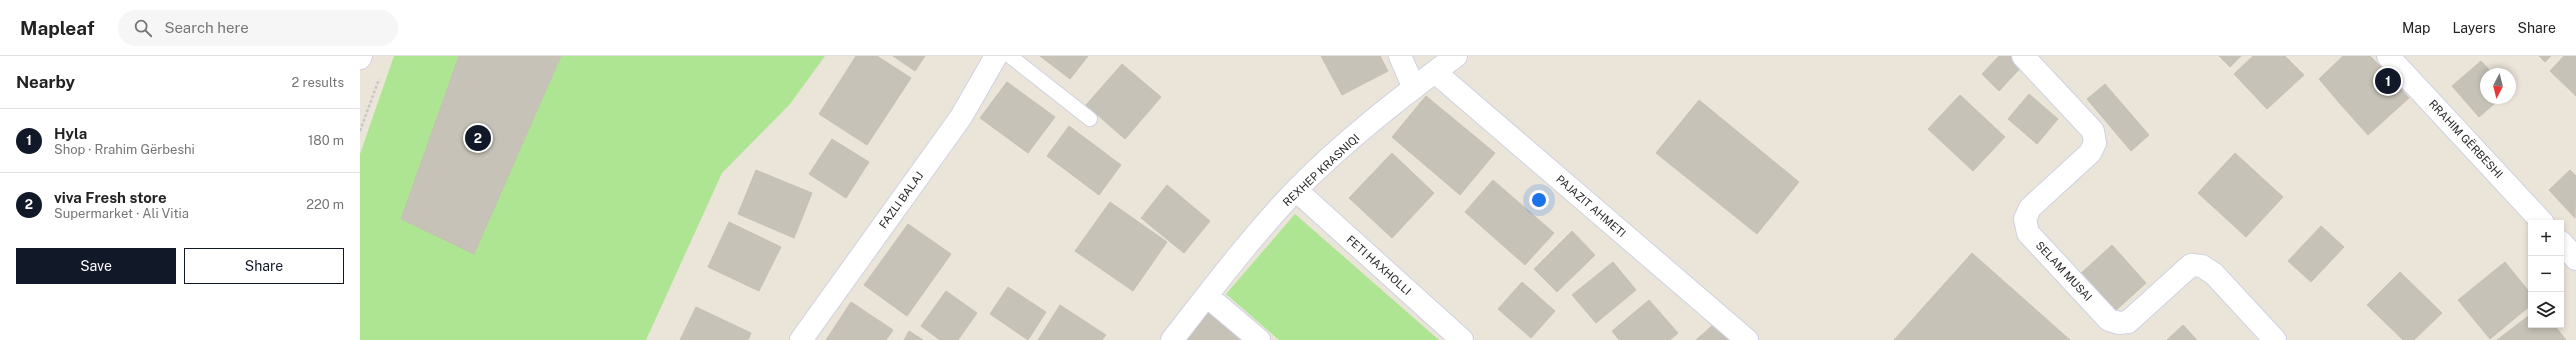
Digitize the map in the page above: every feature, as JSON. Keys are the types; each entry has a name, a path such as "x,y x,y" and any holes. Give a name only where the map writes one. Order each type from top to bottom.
{"street":[{"name":"FAZLI BALAJ","path":"801,340 961,117 996,56"},
{"path":"1400,56 1414,88"},
{"name":"REXHEP KRASNIQI","path":"1172,340 1251,240 1296,190 1338,151 1414,88 1456,56"},
{"name":"SELAM MUSAI","path":"2023,56 2093,131 2095,143 2090,153 2030,208 2025,219 2028,232 2110,320 2119,323 2128,322 2191,265 2202,266 2214,274 2275,340"},
{"name":"RRAHIM GËRBESHI","path":"2388,56 2540,220"},
{"name":"PAJAZIT AHMETI","path":"1435,72 1747,340"},
{"name":"FETI HAXHOLLI","path":"1296,190 1462,340"},
{"path":"2564,245 2576,259"},
{"path":"1207,296 1259,340"}],"lane":[{"path":"1010,56 1090,118"}],"path":[{"path":"360,131 382,71"}],"green space":[{"path":"394,56 825,56 790,104 722,173 646,340 360,340 360,154"},
{"path":"1295,214 1439,340 1279,340 1226,294"}],"building":[{"path":"459,56 561,56 474,254 401,219"},
{"path":"856,56 877,56 911,78 867,145 819,114"},
{"path":"893,56 925,56 915,71"},
{"path":"1040,56 1088,56 1070,79"},
{"path":"1321,56 1380,56 1388,71 1342,95"},
{"path":"1999,56 2017,56 2025,63 1999,91 1982,74"},
{"path":"2219,56 2241,56 2230,67"},
{"path":"2253,56 2285,56 2304,75 2267,109 2234,74"},
{"path":"2343,56 2370,56 2383,69 2342,106 2319,79"},
{"path":"2539,56 2551,56 2545,62"},
{"path":"2564,56 2576,56 2576,96 2550,71"},
{"path":"2481,61 2487,68 2480,68 2480,104 2494,104 2479,117 2452,86"},
{"path":"1122,64 1161,97 1125,139 1086,105"},
{"path":"2383,69 2409,98 2368,135 2342,106"},
{"path":"1007,82 1055,117 1028,153 980,118"},
{"path":"2105,84 2149,135 2131,151 2087,99"},
{"path":"2029,94 2058,119 2037,144 2008,119"},
{"path":"1960,95 2005,137 1973,171 1928,129"},
{"path":"1426,96 1495,153 1460,195 1392,137"},
{"path":"1699,100 1799,182 1757,234 1656,153"},
{"path":"1069,126 1121,165 1099,195 1047,156"},
{"path":"832,139 869,162 846,198 809,174"},
{"path":"1392,153 1434,193 1392,238 1349,198"},
{"path":"2235,153 2283,197 2246,237 2198,193"},
{"path":"756,170 812,193 794,238 738,214"},
{"path":"2570,170 2576,176 2575,218 2549,190"},
{"path":"1493,180 1554,233 1525,265 1465,212"},
{"path":"1167,185 1210,221 1184,253 1141,218"},
{"path":"1110,202 1167,242 1133,291 1075,251"},
{"path":"729,222 781,247 759,291 708,267"},
{"path":"908,224 951,254 907,316 864,285"},
{"path":"2321,226 2344,247 2311,282 2288,261"},
{"path":"1572,231 1595,255 1557,292 1534,269"},
{"path":"2112,245 2146,283 2113,313 2079,275"},
{"path":"1972,253 2070,340 1894,340"},
{"path":"1613,262 1636,290 1596,323 1572,295"},
{"path":"2505,262 2528,290 2528,307 2490,339 2458,300"},
{"path":"2400,272 2442,313 2414,340 2403,340 2367,305"},
{"path":"1522,282 1555,311 1531,338 1498,309"},
{"path":"1008,287 1046,312 1028,340 990,314"},
{"path":"946,291 977,313 958,340 940,340 921,326"},
{"path":"1649,300 1678,333 1670,340 1619,340 1612,331"},
{"path":"851,302 893,330 886,340 826,340"},
{"path":"1060,305 1106,335 1102,340 1038,340"},
{"path":"696,307 751,333 748,340 680,340"},
{"path":"1210,311 1244,340 1186,340"},
{"path":"2528,316 2528,328 2556,328 2566,340 2497,340"},
{"path":"1714,324 1728,340 1696,340"},
{"path":"2183,325 2197,340 2167,340"},
{"path":"909,331 923,340 904,340"}],"place":[{"name":"Hyla","path":"2388,81"},
{"name":"viva Fresh store","path":"478,138"}]}
